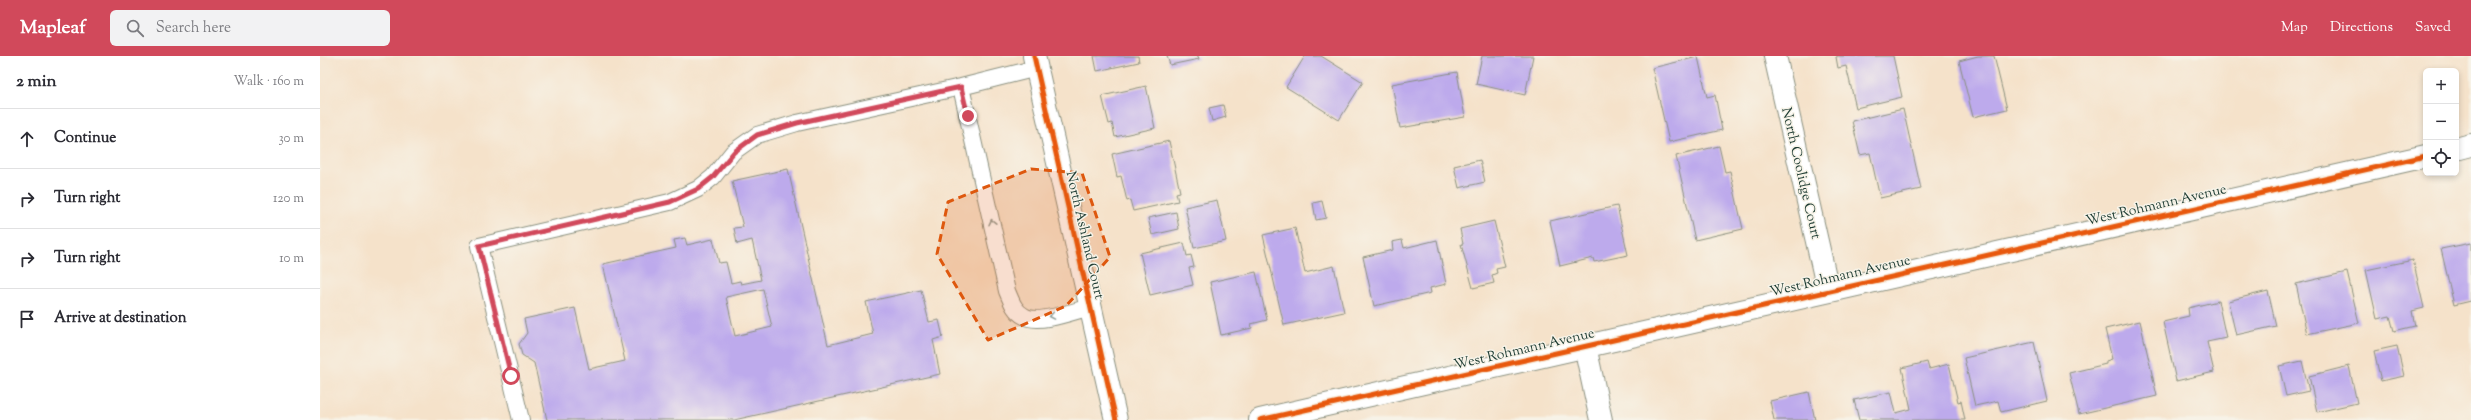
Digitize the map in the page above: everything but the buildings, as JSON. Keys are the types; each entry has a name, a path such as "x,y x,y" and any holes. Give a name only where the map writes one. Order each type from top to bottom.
{"street":[{"name":"North Coolidge Court","path":"1775,56 1828,290"},
{"name":"North Ashland Court","path":"1035,62 1116,420"},
{"path":"2459,148 2471,145"},
{"name":"West Rohmann Avenue","path":"1260,420 1828,290 2423,157"},
{"path":"1585,346 1601,420"}],"lane":[{"path":"521,420 479,246 670,202 698,189 713,177 734,152 757,135 797,123 961,87 1035,62"},
{"path":"961,87 1007,291 1013,306 1024,316 1036,319 1090,307"}],"highlighted area":[{"path":"1031,169 1082,173 1110,257 1066,306 988,340 937,254 948,202"}],"cycle path":[{"path":"1034,56 1116,420"},
{"path":"1260,420 2423,157"}],"route":[{"path":"511,376 479,246 670,202 698,189 713,177 734,152 757,135 797,123 961,87 968,116"}]}
